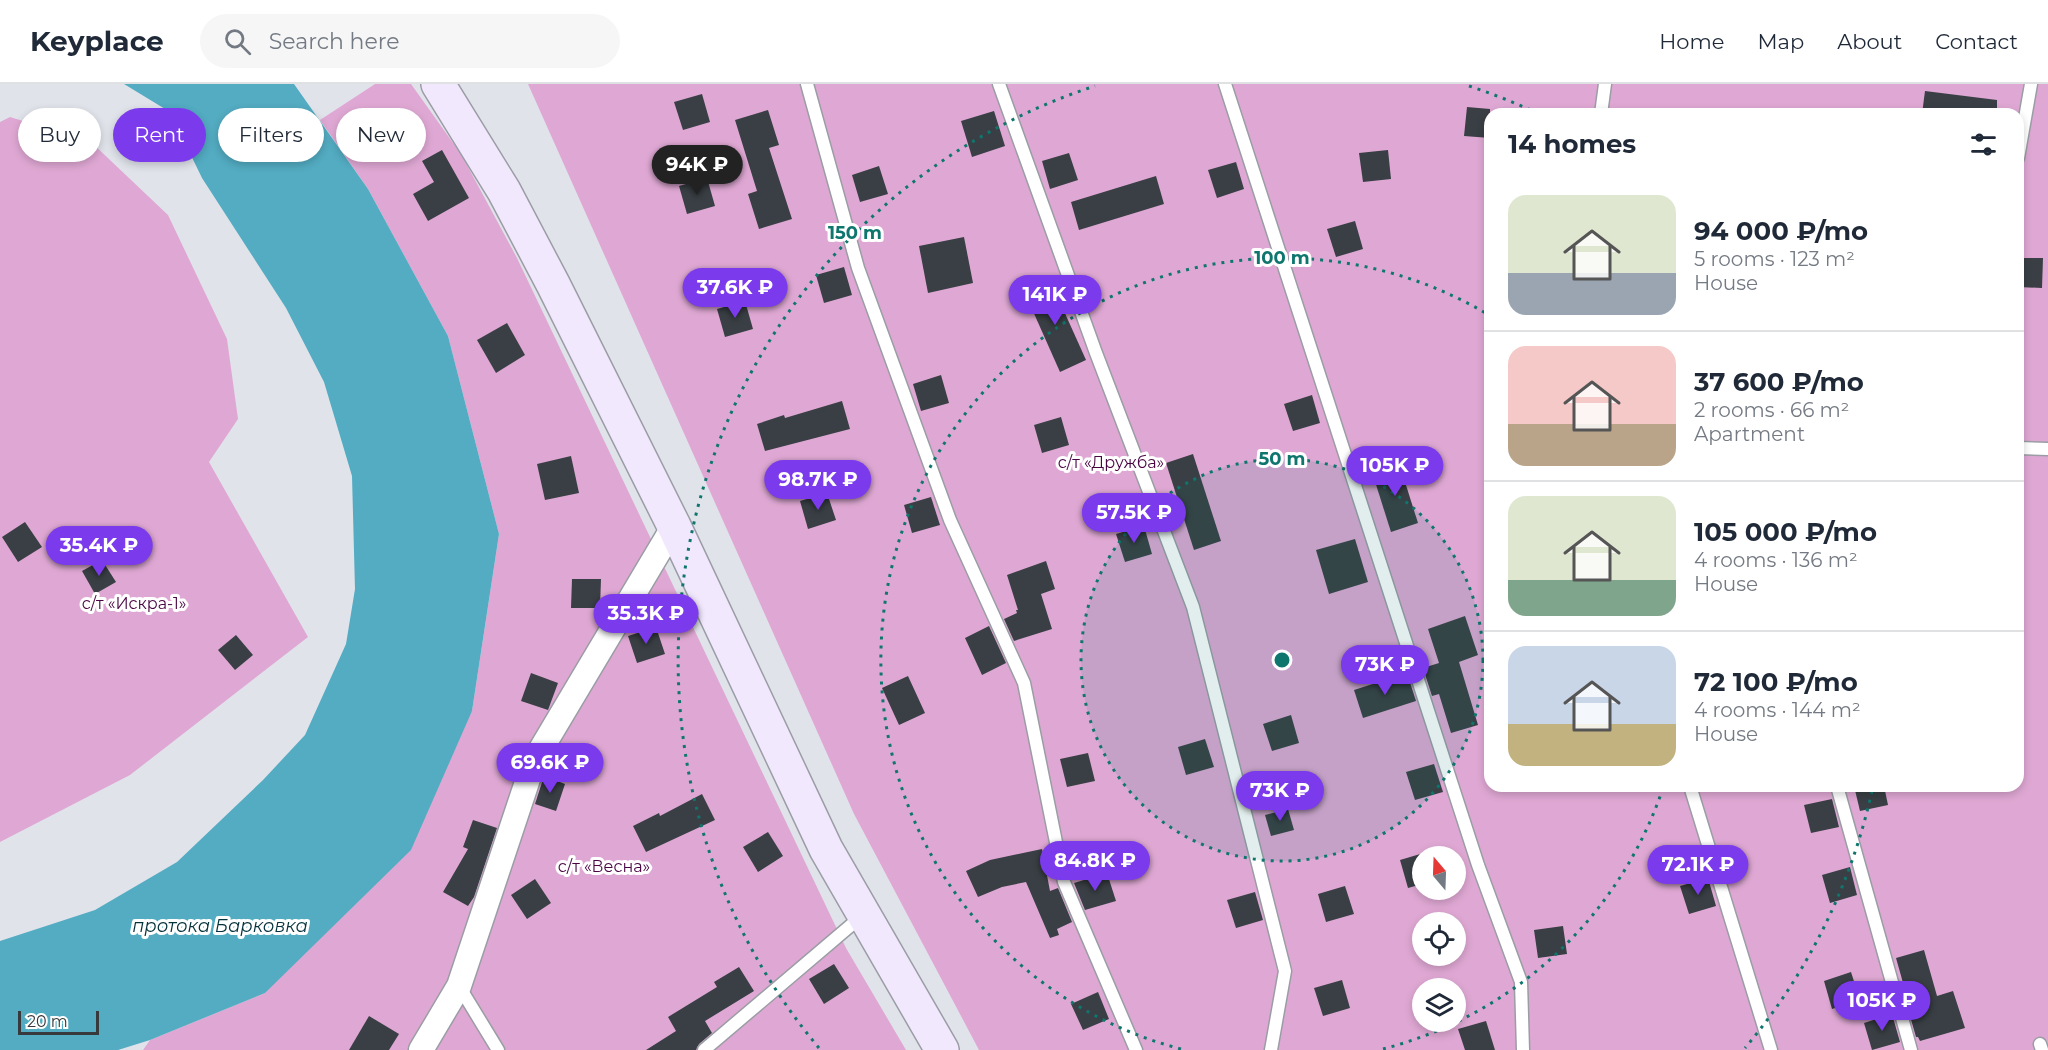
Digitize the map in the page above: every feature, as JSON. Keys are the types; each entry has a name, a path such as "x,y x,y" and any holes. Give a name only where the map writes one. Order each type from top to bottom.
{"main road":[{"path":"438,84 504,192 553,284 674,526 826,849 942,1050"}],"street":[{"path":"421,1050 459,986 534,761 674,526"}],"lane":[{"path":"807,84 858,268 950,520 1024,683 1064,882 1136,1050"},
{"path":"999,84 1096,353 1192,607 1285,971 1271,1050"},
{"path":"1225,84 1478,865 1521,982 1523,1050"},
{"path":"1602,108 1605,84"},
{"path":"2024,124 2031,84"},
{"path":"2024,448 2048,448"},
{"path":"1692,792 1771,1050"},
{"path":"1839,792 1911,1050"},
{"path":"704,1050 864,915"},
{"path":"459,986 498,1050"}],"green space":[{"name":"с/т «Весна»","path":"375,84 411,84 461,154 517,258 846,948 906,1050 143,1050 150,1040 265,993 472,711 499,534 448,336 368,189 349,162 426,162 426,108 338,108"},
{"name":"с/т «Дружба»","path":"528,84 2048,84 2048,1050 979,1050 854,814"},
{"name":"с/т «Весна»","path":"336,110 336,143 324,126 324,117"},
{"name":"с/т «Искра-1»","path":"10,117 18,119 18,162 101,162 101,151 168,215 227,339 238,419 209,462 308,637 130,775 0,842 0,122"}],"water":[{"name":"протока Барковка","path":"124,84 294,84 311,108 218,108 218,162 324,162 324,127 336,144 336,162 349,162 368,189 448,336 499,534 472,711 411,850 265,993 150,1040 118,1050 0,1050 0,941 95,910 177,862 263,780 305,735 346,644 355,589 352,476 324,382 286,308 202,178 194,162 206,162 206,108 163,108"}],"building":[{"path":"1925,91 1997,100 1997,108 1923,108"},
{"path":"702,94 710,122 683,130 674,102"},
{"path":"1467,107 1484,108 1484,138 1464,136"},
{"path":"768,110 779,145 769,148 792,219 759,229 748,194 757,191 735,120"},
{"path":"994,111 1005,146 972,157 961,121"},
{"path":"442,150 469,198 428,221 413,194 434,182 423,162 426,162 426,159"},
{"path":"1388,150 1391,179 1363,182 1359,153"},
{"path":"1069,153 1078,180 1050,189 1042,161"},
{"path":"1236,162 1244,189 1217,198 1208,170"},
{"path":"879,166 888,194 860,202 852,175"},
{"path":"1156,176 1164,204 1079,230 1071,202"},
{"path":"707,178 715,206 687,214 679,186"},
{"path":"1355,221 1363,249 1336,257 1327,229"},
{"path":"964,237 973,283 928,293 919,246"},
{"path":"2024,258 2043,258 2042,288 2024,287"},
{"path":"844,267 852,295 824,303 816,275"},
{"path":"1050,280 1086,360 1060,372 1024,291"},
{"path":"745,301 753,329 725,337 717,309"},
{"path":"507,323 525,355 496,373 477,340"},
{"path":"941,375 949,403 921,411 913,384"},
{"path":"1312,395 1320,423 1293,431 1284,404"},
{"path":"842,401 850,429 765,451 757,424"},
{"path":"1061,417 1069,445 1042,453 1034,425"},
{"path":"1193,454 1221,541 1194,550 1166,463"},
{"path":"571,456 579,493 545,500 537,464"},
{"path":"1399,463 1418,523 1391,532 1372,472"},
{"path":"827,493 836,520 808,529 800,501"},
{"path":"931,497 940,525 912,533 904,505"},
{"path":"25,522 42,547 18,562 2,537"},
{"path":"1144,526 1152,554 1125,562 1116,534"},
{"path":"1355,539 1368,582 1329,594 1316,550"},
{"path":"102,560 116,582 95,594 82,571"},
{"path":"1046,561 1055,589 1041,594 1052,629 1014,641 1004,619 1017,613 1016,610 1018,610 1007,575"},
{"path":"572,579 601,579 600,608 571,608"},
{"path":"1465,616 1478,655 1459,662 1478,725 1451,733 1439,694 1432,696 1423,668 1439,663 1428,629"},
{"path":"989,626 1006,663 982,675 965,638"},
{"path":"656,627 665,654 637,663 628,636"},
{"path":"236,635 253,655 235,670 218,650"},
{"path":"531,673 558,683 548,710 521,701"},
{"path":"1407,673 1416,701 1363,718 1354,690"},
{"path":"908,676 925,713 899,725 882,688"},
{"path":"1291,715 1299,743 1272,751 1263,724"},
{"path":"1205,739 1214,767 1186,775 1178,747"},
{"path":"1088,753 1095,781 1067,787 1060,759"},
{"path":"1434,764 1443,792 1415,800 1406,772"},
{"path":"544,776 565,784 556,811 535,804"},
{"path":"1855,792 1885,792 1888,805 1860,811"},
{"path":"702,794 715,820 646,852 633,826 659,813 660,816"},
{"path":"1832,799 1839,827 1811,833 1804,805"},
{"path":"1288,809 1294,830 1271,836 1265,815"},
{"path":"473,820 497,828 474,897 468,906 443,892 468,849 463,847"},
{"path":"768,832 783,856 758,872 743,847"},
{"path":"1042,849 1050,891 1058,888 1072,922 1057,929 1059,935 1050,938 1026,882 1002,887 978,897 966,871 990,860"},
{"path":"1412,856 1412,887 1408,888 1400,860"},
{"path":"1850,867 1857,895 1830,903 1822,875"},
{"path":"1107,873 1116,901 1085,910 1074,883"},
{"path":"1708,878 1716,906 1689,914 1680,886"},
{"path":"535,879 551,903 527,919 511,895"},
{"path":"1345,886 1354,914 1326,922 1318,894"},
{"path":"1255,892 1263,920 1236,928 1227,900"},
{"path":"1563,926 1567,954 1538,958 1534,930"},
{"path":"1924,950 1937,996 1953,991 1965,1028 1920,1041 1916,1037 1896,958"},
{"path":"834,964 849,988 824,1004 809,979"},
{"path":"739,967 754,991 705,1021 712,1033 699,1044 696,1050 646,1050 676,1031 668,1017 717,987 714,982"},
{"path":"1851,972 1860,1000 1832,1009 1824,981"},
{"path":"1342,980 1350,1008 1323,1016 1314,988"},
{"path":"1098,992 1109,1019 1083,1030 1071,1004"},
{"path":"1892,1014 1900,1042 1872,1050 1864,1023"},
{"path":"369,1016 399,1034 389,1050 349,1050"},
{"path":"1486,1021 1495,1050 1465,1050 1459,1032 1466,1032 1466,1027"}]}
